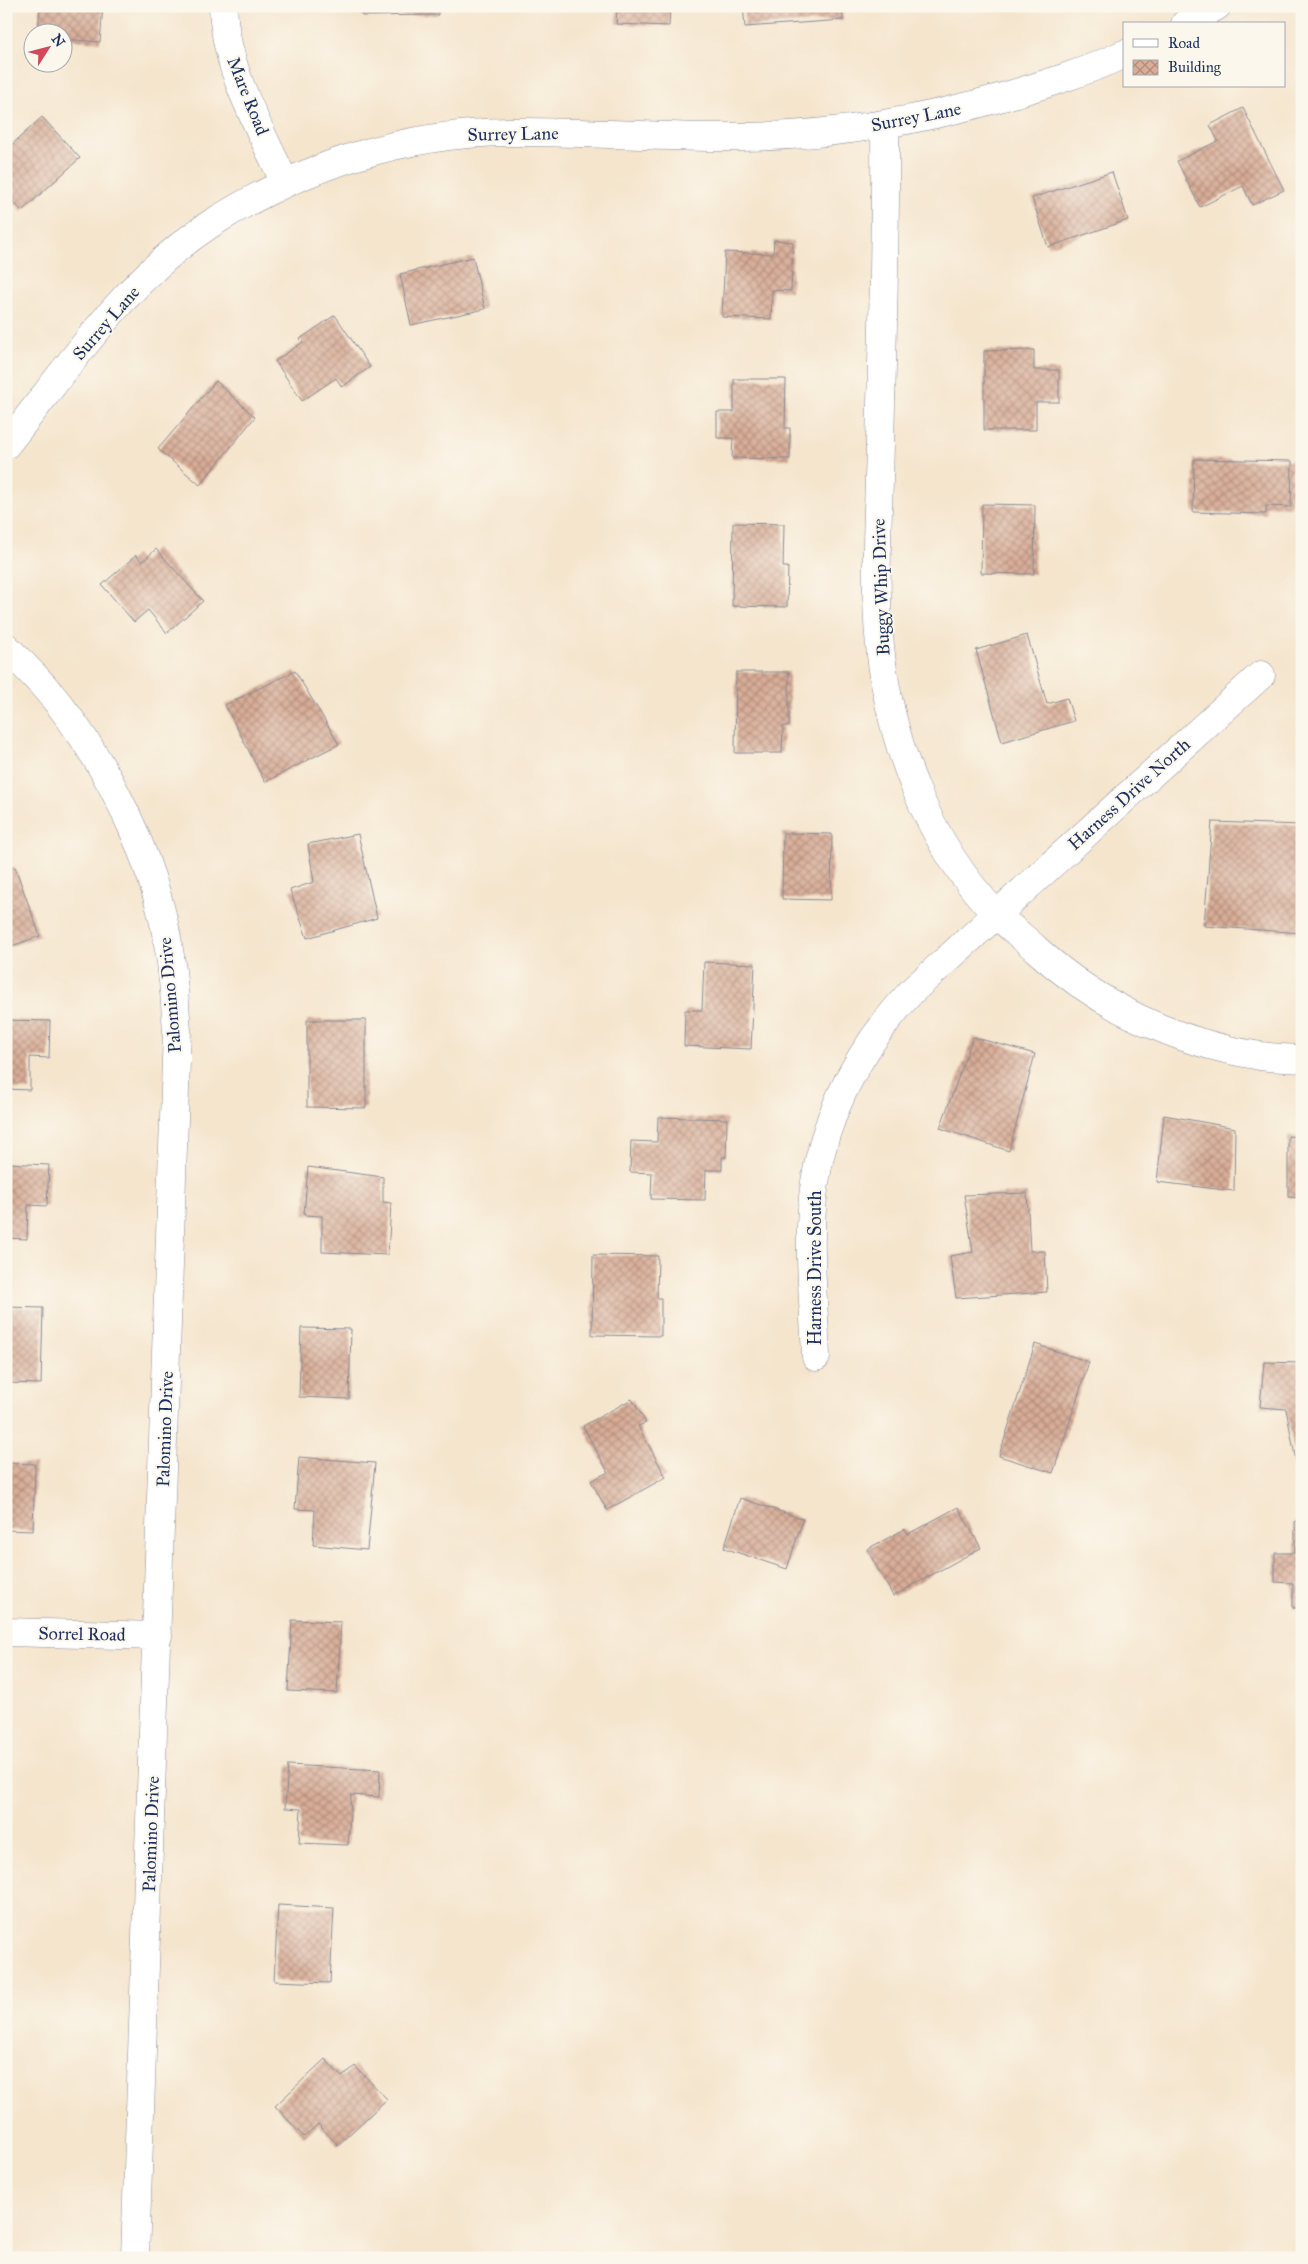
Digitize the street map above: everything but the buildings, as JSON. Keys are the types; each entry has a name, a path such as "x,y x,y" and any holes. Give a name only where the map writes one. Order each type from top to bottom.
{"street":[{"name":"Mare Road","path":"223,6 224,26 235,74 285,183"},
{"path":"1189,22 1217,6"},
{"name":"Surrey Lane","path":"6,445 124,298 178,248 208,226 271,189 339,160 384,148 467,134 509,132 742,138 812,134 885,124 949,112 1052,82 1123,54"},
{"name":"Buggy Whip Drive","path":"885,124 885,230 877,572 880,646 893,719 909,774 933,826 965,876 997,914 1047,959 1093,994 1144,1022 1199,1043 1256,1056 1302,1059"},
{"name":"Palomino Drive","path":"6,647 40,681 64,711 86,742 124,809 152,880 170,955 177,1031 158,1636 135,2258"},
{"name":"Harness Drive North","path":"997,914 1261,675"},
{"name":"Harness Drive South","path":"816,1357 811,1230 815,1182 825,1136 842,1092 864,1050 893,1012 912,991 997,914"},
{"name":"Sorrel Road","path":"6,1632 158,1636"}]}
